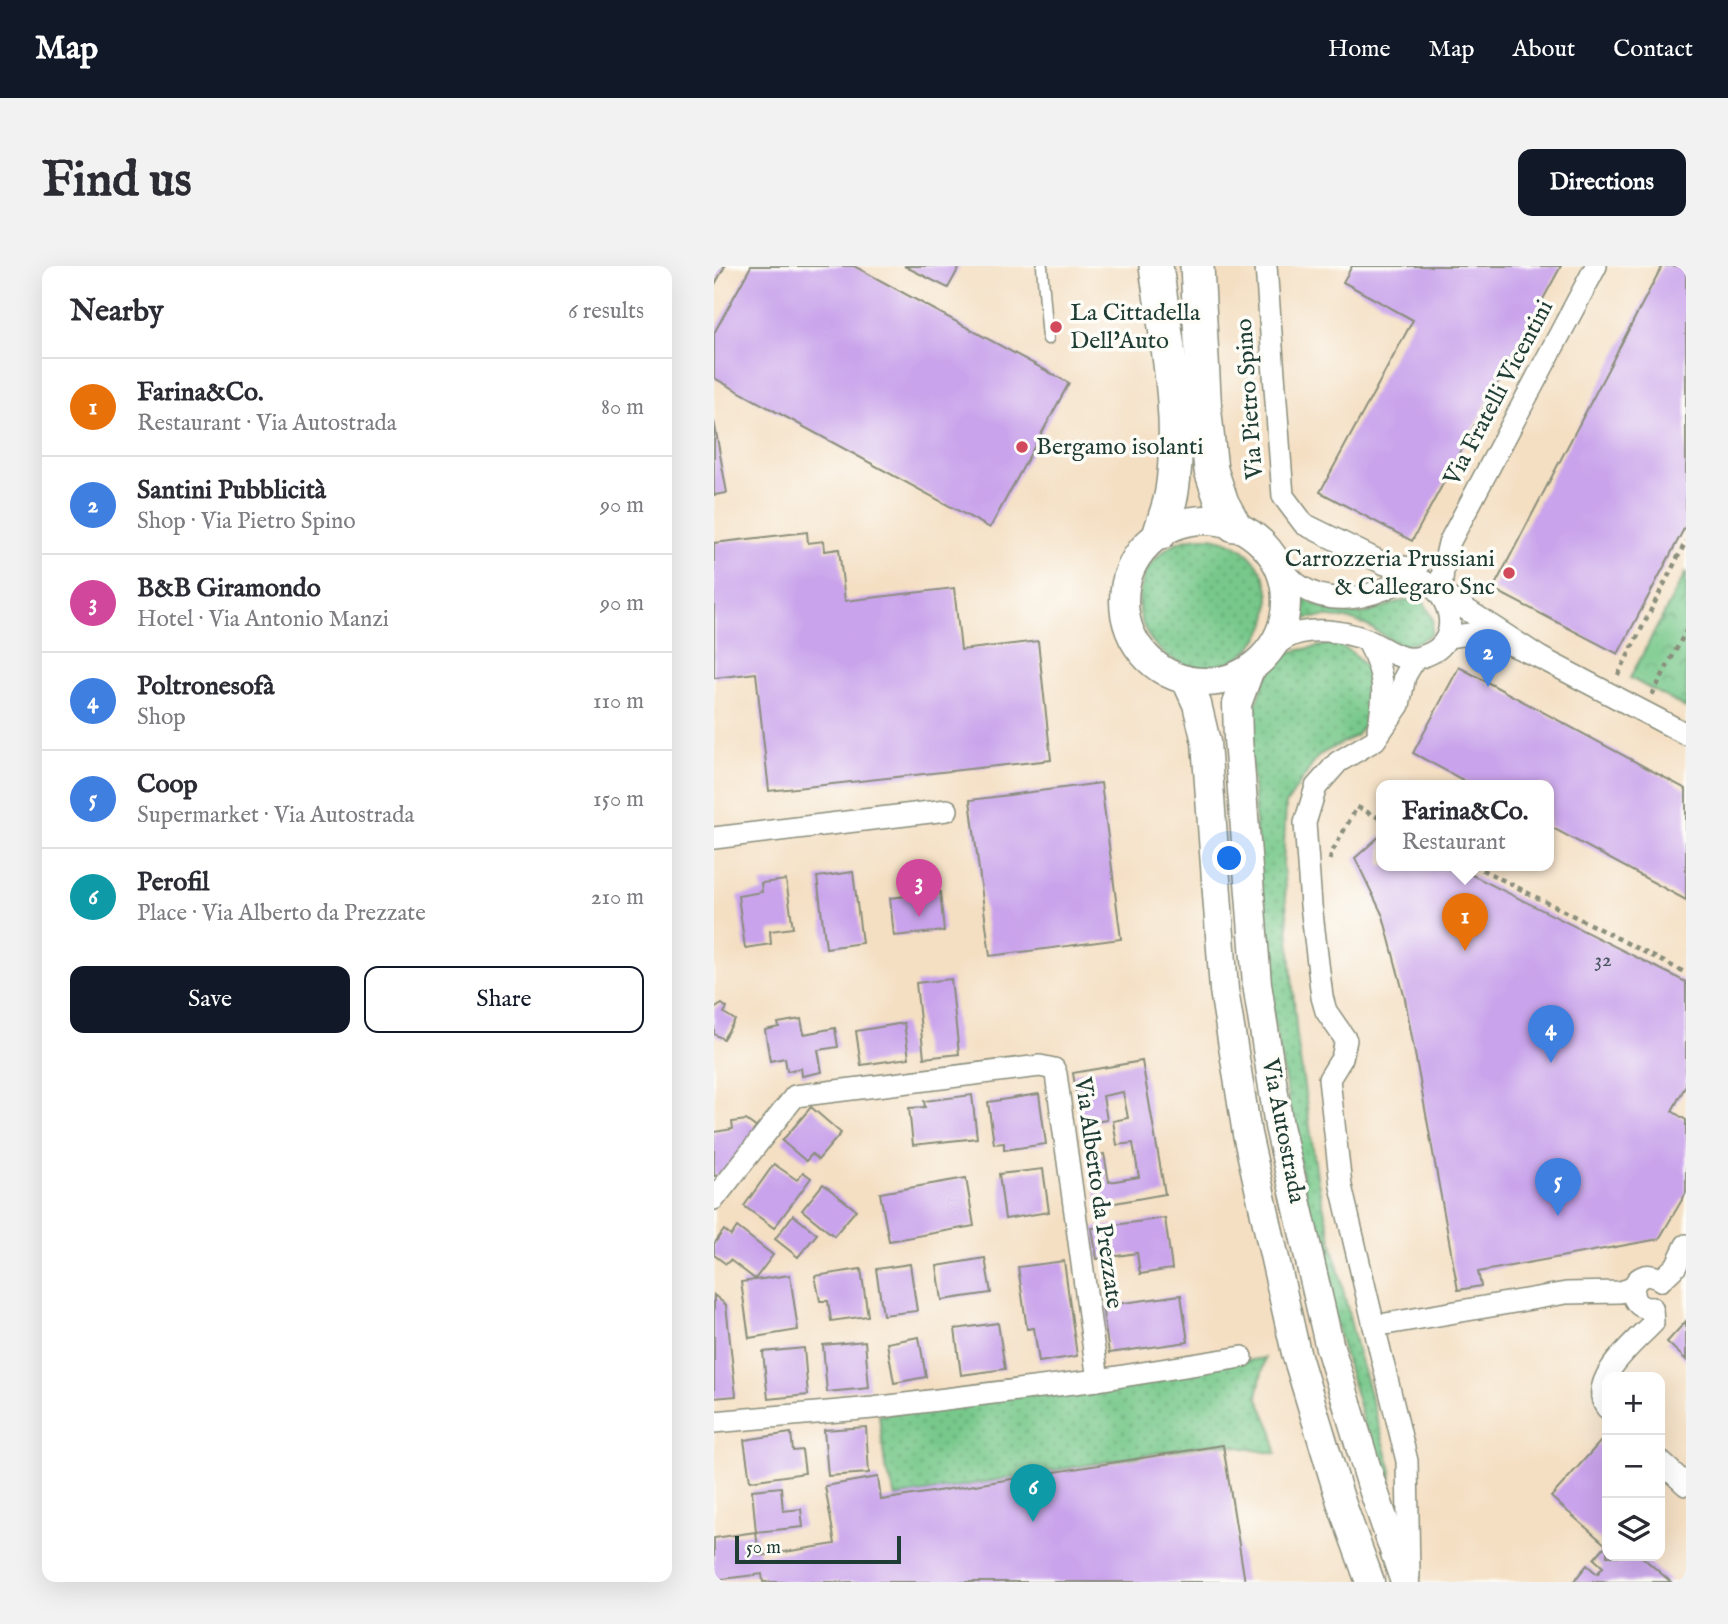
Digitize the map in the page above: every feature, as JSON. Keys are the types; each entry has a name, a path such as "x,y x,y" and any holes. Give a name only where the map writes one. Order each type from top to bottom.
{"highway":[{"path":"1156,266 1172,384"},
{"path":"1160,533 1172,494 1176,448 1169,266"},
{"path":"1197,266 1205,414 1212,470 1222,503 1234,525"}],"main road":[{"name":"Via Autostrada","path":"1194,520 1214,520 1234,525 1251,534 1266,547 1284,580 1286,607 1280,634 1270,649 1250,669 1235,677 1219,681 1186,680 1162,671 1143,654 1129,632 1123,607 1125,582 1135,558 1160,533 1194,520"},
{"name":"Via Autostrada","path":"1250,669 1237,704 1238,739 1257,984 1279,1126 1329,1344 1371,1486 1407,1582"},
{"name":"Via Autostrada","path":"1186,680 1197,704 1206,742 1224,990 1247,1134 1296,1353 1340,1502 1370,1582"}],"street":[{"name":"Via Pietro Spino","path":"1266,266 1283,496 1304,524 1420,581 1541,658"},
{"name":"Via Fratelli Vicentini","path":"1449,543 1596,266"},
{"path":"1277,564 1299,585 1317,595 1346,600 1382,591 1409,575 1449,543"},
{"path":"1270,649 1290,636 1310,631 1352,635 1367,640 1394,656 1415,659 1434,652 1447,637 1451,616 1441,593 1449,543"},
{"name":"Via Pietro Spino","path":"1447,637 1470,634 1494,637 1541,658 1686,734"},
{"path":"1367,640 1379,663 1384,686 1383,705 1375,740"},
{"path":"1375,740 1399,705 1405,676 1415,659"},
{"name":"Via Autostrada","path":"1375,740 1338,762 1316,787 1305,823 1322,997 1326,1012 1346,1040 1342,1058 1328,1079 1341,1186 1407,1461 1407,1582"},
{"path":"714,838 947,810"},
{"name":"Via Alberto da Prezzate","path":"714,1199 796,1096 1040,1066 1054,1069 1098,1380"},
{"path":"1661,1280 1675,1266 1686,1245"},
{"path":"1651,1275 1661,1280 1665,1291 1659,1305 1646,1308 1633,1298 1636,1280 1651,1275"},
{"path":"1374,1326 1566,1293 1620,1292 1633,1288"},
{"path":"1608,1372 1653,1323 1652,1308"},
{"path":"714,1422 873,1408 1098,1380 1242,1357"},
{"path":"1665,1466 1686,1485"}],"lane":[{"path":"1042,266 1048,339"}],"path":[{"path":"1608,693 1686,541"},
{"path":"1650,698 1686,631"},
{"path":"1329,865 1332,852 1357,807 1376,816"},
{"path":"1484,871 1686,973"}],"green space":[{"path":"1204,537 1229,542 1250,556 1264,577 1269,602 1264,627 1250,648 1229,662 1204,667 1179,662 1158,648 1144,627 1139,602 1144,577 1158,556 1179,542"},
{"path":"1686,572 1686,708 1630,678"},
{"path":"1303,598 1345,614 1369,612 1405,600 1424,602 1433,620 1431,634 1420,641 1403,645 1363,624 1347,619 1321,617 1297,620"},
{"path":"1336,643 1354,654 1367,669 1376,689 1373,711 1357,735 1319,755 1286,804 1283,865 1297,1038 1318,1183 1357,1349 1392,1471 1386,1503 1316,1252 1265,970 1249,724 1265,680 1277,664 1290,652"},
{"path":"1265,1358 1257,1396 1273,1432 1276,1454 1218,1443 896,1497 885,1466 879,1415"}],"building":[{"path":"714,266 725,266 714,286"},
{"path":"751,266 854,266 1069,383 990,528 714,378 714,333"},
{"path":"904,266 960,266 948,288"},
{"path":"1352,266 1561,266 1412,541 1320,492 1413,320 1343,282"},
{"path":"1662,266 1686,266 1686,525 1618,654 1493,589"},
{"path":"714,421 727,493 714,495"},
{"path":"807,532 808,543 824,541 825,551 839,549 845,601 954,588 961,650 1038,641 1051,760 769,791 756,673 714,678 714,543"},
{"path":"1459,667 1686,789 1686,900 1554,829 1554,780 1463,780 1413,753"},
{"path":"1101,783 1121,939 990,956 970,800"},
{"path":"1376,839 1376,871 1464,871 1686,982 1686,1085 1672,1111 1686,1120 1686,1193 1659,1239 1478,1272 1481,1286 1458,1290 1405,999 1383,916 1355,858"},
{"path":"853,872 862,943 826,948 817,877"},
{"path":"786,880 793,928 770,931 771,944 745,948 738,896 762,892 761,883"},
{"path":"940,892 944,931 894,936 890,898"},
{"path":"951,979 959,1054 924,1058 916,983"},
{"path":"722,1004 727,1008 724,1013 735,1020 723,1039 714,1034 714,1009"},
{"path":"801,1019 804,1034 835,1028 838,1047 818,1050 822,1072 802,1076 801,1068 787,1071 785,1058 770,1061 765,1030 779,1027 778,1023"},
{"path":"904,1023 909,1058 861,1065 856,1031"},
{"path":"1142,1061 1165,1194 1098,1206 1089,1157 1104,1154 1109,1182 1139,1177 1133,1143 1117,1145 1113,1121 1128,1118 1123,1092 1103,1096 1107,1120 1081,1124 1073,1073"},
{"path":"1039,1094 1046,1144 1004,1150 1004,1143 994,1144 988,1102"},
{"path":"972,1095 977,1138 913,1145 909,1108 925,1107 924,1101"},
{"path":"811,1107 841,1133 818,1160 812,1154 806,1161 782,1141"},
{"path":"746,1120 761,1131 730,1173 714,1176 714,1132 733,1129 732,1122"},
{"path":"774,1164 797,1180 803,1172 811,1178 774,1228 744,1206"},
{"path":"1043,1169 1049,1212 1005,1219 999,1174"},
{"path":"966,1178 974,1226 889,1241 880,1193"},
{"path":"823,1184 856,1210 834,1236 802,1210"},
{"path":"793,1215 817,1234 798,1257 775,1239"},
{"path":"1165,1218 1172,1269 1140,1274 1137,1253 1097,1259 1092,1228"},
{"path":"737,1227 773,1255 755,1279 730,1260 726,1264 714,1255 714,1244 724,1230 731,1236"},
{"path":"985,1258 991,1293 942,1300 937,1266"},
{"path":"1064,1261 1077,1356 1039,1362 1034,1328 1027,1329 1018,1267"},
{"path":"910,1264 917,1311 883,1315 876,1269"},
{"path":"861,1269 868,1316 831,1321 828,1301 820,1301 815,1276"},
{"path":"790,1275 798,1330 749,1338 741,1282"},
{"path":"714,1295 726,1305 736,1396 714,1398"},
{"path":"1181,1295 1188,1342 1109,1353 1102,1306"},
{"path":"1686,1321 1686,1360 1667,1342"},
{"path":"998,1323 1005,1369 961,1375 955,1329"},
{"path":"919,1337 926,1377 894,1383 887,1343"},
{"path":"865,1341 869,1388 827,1392 823,1345"},
{"path":"804,1348 808,1395 768,1399 763,1352"},
{"path":"866,1427 869,1473 828,1476 824,1430"},
{"path":"791,1433 793,1451 802,1450 805,1473 750,1481 744,1440"},
{"path":"1601,1441 1602,1542 1551,1497"},
{"path":"1223,1445 1245,1582 763,1582 762,1574 714,1580 714,1538 756,1532 759,1556 835,1544 825,1486 878,1477 881,1500"},
{"path":"781,1487 783,1511 801,1509 803,1527 756,1532 752,1490"},
{"path":"1602,1550 1602,1561 1647,1561 1671,1582 1573,1582 1587,1565 1597,1574 1603,1567 1594,1559"}],"place":[{"name":"La Cittadella Dell'Auto","path":"1056,327"},
{"name":"Bergamo isolanti","path":"1022,447"},
{"name":"Carrozzeria Prussiani & Callegaro Snc","path":"1509,573"},
{"name":"Santini Pubblicità","path":"1488,687"},
{"name":"B&B Giramondo","path":"919,917"},
{"name":"Farina&Co.","path":"1465,951"},
{"name":"Poltronesofà","path":"1551,1063"},
{"name":"Coop","path":"1558,1216"},
{"name":"Perofil","path":"1033,1522"}]}
